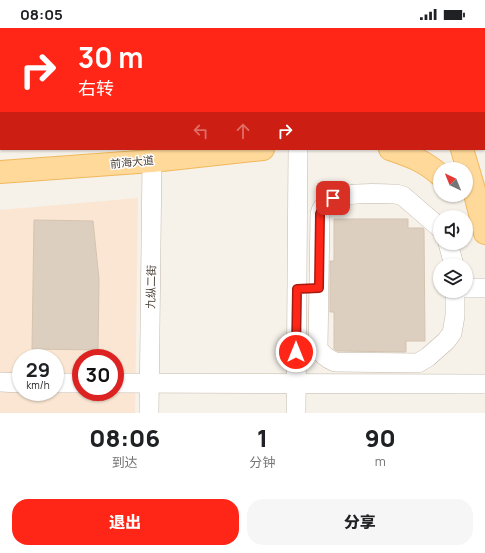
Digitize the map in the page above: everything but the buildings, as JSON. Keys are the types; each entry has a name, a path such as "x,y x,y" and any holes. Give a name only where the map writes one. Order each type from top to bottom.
{"main road":[{"name":"前海大道","path":"0,172 152,161 254,150"},
{"path":"393,150 410,156 433,168"},
{"path":"462,150 484,230"},
{"path":"465,202 484,230"}],"street":[{"path":"296,413 298,150"},
{"name":"九纵二街","path":"149,413 152,161"},
{"path":"433,222 403,196 396,194 345,195 333,198 322,207 320,214 318,348 328,359 335,362 418,362 438,349 452,333 455,316 455,298"},
{"path":"297,289 319,288"},
{"path":"473,288 485,288"},
{"path":"418,362 418,384"},
{"path":"0,382 12,383"},
{"path":"124,383 485,384"}],"shaded area":[{"path":"138,198 135,413 0,413 0,210"}],"route":[{"path":"296,352 297,289 319,288 320,214 322,207 333,198"}]}
